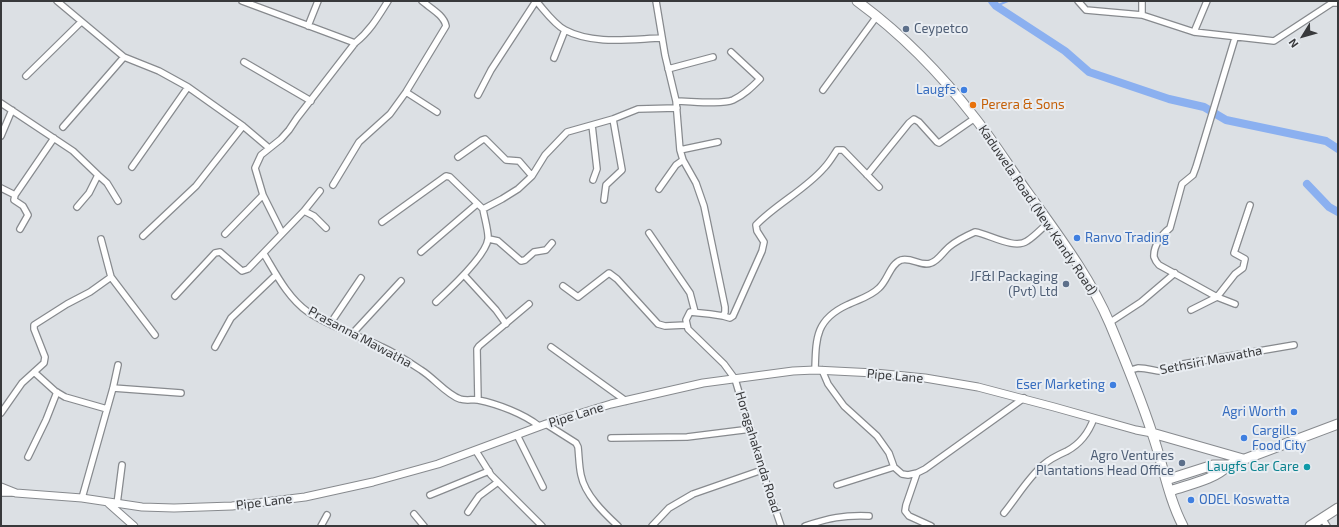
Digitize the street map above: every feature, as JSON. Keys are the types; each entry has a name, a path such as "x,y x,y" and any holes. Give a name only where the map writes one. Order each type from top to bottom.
{"main road":[{"name":"Kaduwela Road (New Kandy Road)","path":"856,1 895,31 926,61 975,118 1049,222 1089,282 1109,323 1128,370 1152,433 1174,506 1183,526"},
{"path":"1166,480 1213,465 1229,464 1243,460 1338,424"},
{"path":"1152,433 1243,460"},
{"path":"1170,491 1214,476 1229,464"},
{"path":"1310,526 1338,508"}],"street":[{"path":"57,1 124,57 159,72 188,87 243,126 269,148"},
{"path":"242,1 355,43"},
{"path":"308,26 318,1"},
{"path":"282,233 263,195 255,168 261,155 290,130 310,101 355,43 366,34 388,1"},
{"path":"333,185 358,142 390,114 406,92 446,26 440,16 422,1"},
{"path":"656,1 668,70 676,101 680,150 683,160 696,183 704,206 725,307 723,316"},
{"path":"1078,1 1086,10 1142,15 1194,32 1235,38 1274,41 1334,2"},
{"path":"1142,1 1142,15"},
{"path":"1194,32 1207,1"},
{"path":"478,95 491,70 536,2 564,30 574,34 605,41 662,38"},
{"path":"823,90 877,16"},
{"path":"26,76 81,22"},
{"path":"554,58 564,30"},
{"path":"1235,38 1193,175 1182,184 1170,228 1162,233 1154,251 1154,258 1159,266 1175,273 1217,297 1235,304"},
{"path":"676,101 716,102 732,100 746,92 760,79 731,52"},
{"path":"64,127 124,57"},
{"path":"668,70 713,57"},
{"path":"244,62 310,101"},
{"path":"132,167 188,87"},
{"path":"406,92 437,112"},
{"path":"1,103 73,151 107,183 118,201"},
{"path":"483,209 502,200 518,189 532,176 545,155 567,132 638,110 677,108"},
{"path":"1,136 12,110"},
{"path":"867,175 909,123 914,120 919,122 939,143 975,118"},
{"path":"604,200 606,185 622,170 613,119"},
{"path":"592,125 597,169 593,180"},
{"path":"143,236 196,186 243,126"},
{"path":"20,229 28,215 23,206 14,200 15,195 54,138"},
{"path":"458,157 485,139 506,160 519,162 532,176"},
{"path":"680,150 718,142"},
{"path":"563,286 578,297 609,274 617,279 658,324 665,326 686,325 686,320 690,312 730,318 733,316 762,251 764,242 755,228 756,225 825,168 837,150 844,150 879,187"},
{"path":"659,189 676,165 683,160"},
{"path":"77,207 89,193 98,175"},
{"path":"382,222 446,176 450,177 483,209 488,239 484,250 464,275 436,302"},
{"path":"1,188 15,195"},
{"path":"175,296 215,253 220,252 242,271 248,269 304,211 320,191"},
{"path":"225,234 263,195"},
{"path":"421,252 477,204"},
{"path":"1191,310 1217,297 1235,274 1244,268 1245,259 1234,253 1250,205"},
{"path":"304,211 314,216 326,228"},
{"path":"1024,398 926,469 908,475 902,474 894,467 889,453 877,436 844,406 818,370 816,344 825,320 848,304 871,295 881,287 895,264 901,260 912,260 925,264 932,263 948,247 975,232 1011,243 1020,244 1027,242 1049,222"},
{"path":"649,232 690,293 694,312"},
{"path":"101,239 111,277 155,335"},
{"path":"488,239 498,241 521,261 526,260 534,252 546,250 552,243"},
{"name":"Prasanna Mawatha","path":"264,254 276,275 293,298 308,312 330,324 383,348 423,371 454,396 461,399 478,400 514,412 543,425 576,443 578,446 582,476 588,492 611,520 618,526"},
{"path":"1109,323 1141,302 1175,273"},
{"path":"215,347 231,318 276,275"},
{"path":"464,275 496,310 506,324"},
{"path":"1,412 22,383 44,363 45,357 34,329 34,325 67,304 90,292 111,277"},
{"path":"330,324 361,278"},
{"path":"352,334 401,281"},
{"path":"478,400 477,349 529,304"},
{"name":"Horagahakanda Road","path":"686,325 724,364 735,379 762,470 781,526"},
{"name":"Sethsiri Mawatha","path":"1128,370 1139,368 1159,372 1169,370 1177,365 1294,345"},
{"path":"551,347 626,401"},
{"path":"82,498 113,388 118,364"},
{"name":"Pipe Lane","path":"1,493 82,498 142,507 174,508 232,506 305,497 406,474 476,451 543,425 626,401 703,383 793,371 818,370 875,373 925,378 978,387 1152,433"},
{"path":"34,372 65,397 107,409"},
{"path":"113,388 181,393"},
{"path":"28,457 46,420 57,392"},
{"path":"1004,513 1043,466 1054,457 1072,448 1080,440 1088,431 1094,418"},
{"path":"611,438 687,437 751,429"},
{"path":"517,435 543,486"},
{"path":"476,451 488,471 542,526"},
{"path":"117,504 122,465"},
{"path":"837,485 894,467"},
{"path":"652,526 669,508 692,494 762,470"},
{"path":"430,495 488,471"},
{"path":"917,473 905,511 909,516 931,526"},
{"path":"468,512 479,496 498,482"},
{"path":"1,487 16,493"},
{"path":"108,503 134,526"},
{"path":"414,514 424,526"},
{"path":"321,526 327,515"},
{"path":"805,526 829,518 842,516 869,516"},
{"path":"1322,518 1328,526"}],"waterway":[{"path":"992,1 996,6 1065,51 1089,72 1169,99 1204,107 1226,120 1326,141 1338,149"},
{"path":"996,6 1008,1"},
{"path":"1307,184 1329,207 1338,212"}],"place":[{"name":"Ceypetco","path":"906,29"},
{"name":"Laugfs","path":"964,90"},
{"name":"Perera & Sons","path":"973,105"},
{"name":"Ranvo Trading","path":"1077,238"},
{"name":"JF&I Packaging (Pvt) Ltd","path":"1066,284"},
{"name":"Eser Marketing","path":"1113,385"},
{"name":"Agri Worth","path":"1294,412"},
{"name":"Cargills Food City","path":"1244,438"},
{"name":"Agro Ventures Plantations Head Office","path":"1182,463"},
{"name":"Laugfs Car Care","path":"1307,467"},
{"name":"ODEL Koswatta","path":"1191,500"}]}
